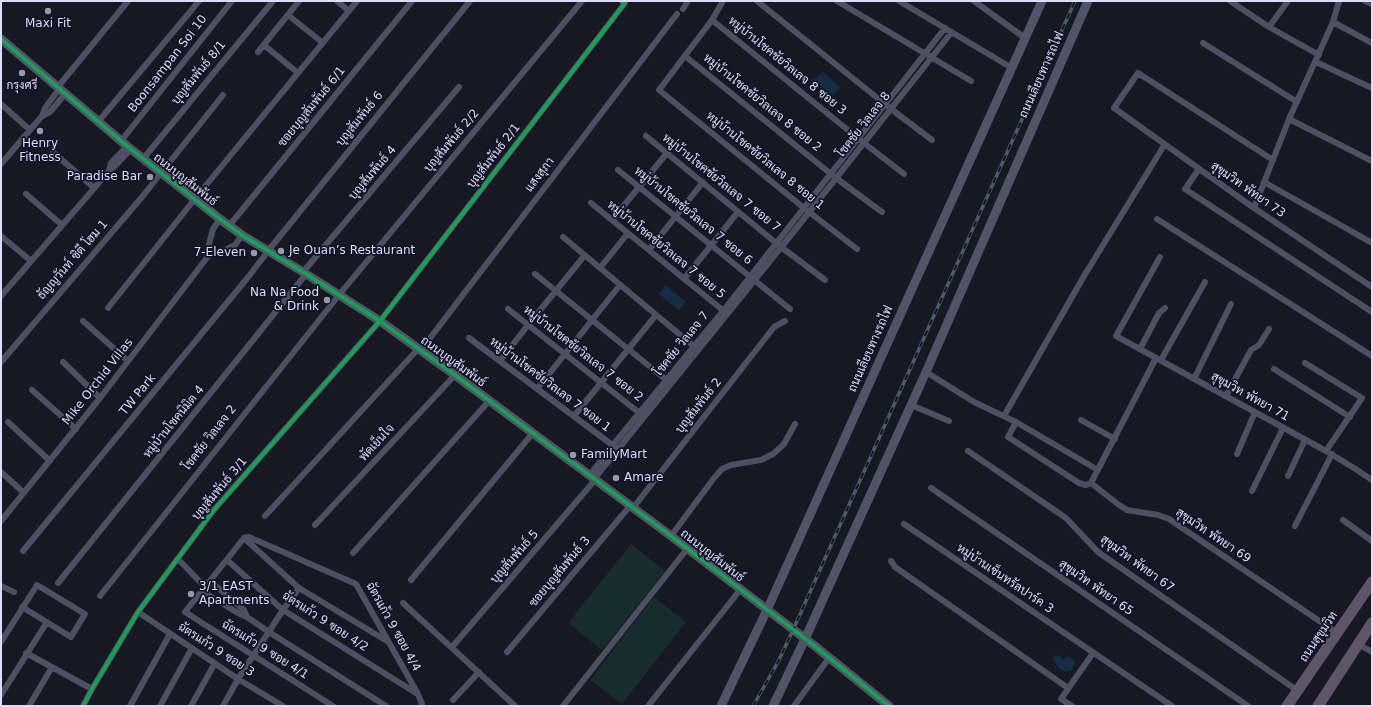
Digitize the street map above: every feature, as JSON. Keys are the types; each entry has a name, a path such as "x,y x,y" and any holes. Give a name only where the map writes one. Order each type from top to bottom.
{"highway":[{"name":"ถนนสุขุมวิท","path":"1287,706 1372,582"},
{"path":"1318,706 1372,623"}],"street":[{"path":"2,162 42,116 45,108 128,1"},
{"path":"98,122 199,1"},
{"name":"Boonsampan Soi 10","path":"1,296 109,171 111,163 126,145 232,1"},
{"name":"บุญสัมพันธ์ 8/1","path":"143,159 273,1"},
{"path":"258,52 299,1"},
{"path":"337,1 349,11"},
{"path":"108,308 194,200 357,1"},
{"name":"ซอยบุญสัมพันธ์ 6/1","path":"229,226 412,1"},
{"name":"บุญสัมพันธ์ 6","path":"268,251 470,1"},
{"name":"บุญสัมพันธ์ 2/2","path":"338,294 582,1"},
{"path":"683,9 688,1"},
{"path":"685,56 712,20 722,1"},
{"path":"757,1 885,105 932,140"},
{"path":"837,1 971,81"},
{"path":"899,1 1012,68"},
{"path":"974,1 1025,38"},
{"name":"ถนนเลียบทางรถไฟ","path":"721,706 767,610 1042,1"},
{"name":"ถนนเลียบทางรถไฟ","path":"773,706 926,372 1088,1"},
{"path":"1230,1 1319,55"},
{"path":"1269,26 1288,1"},
{"path":"1254,208 1289,119 1333,22 1339,1"},
{"path":"1365,1 1372,4"},
{"name":"บุญสัมพันธ์ 2/1","path":"380,321 623,2"},
{"path":"288,14 323,43"},
{"name":"แสงสุภา","path":"265,516 419,349 677,14"},
{"name":"หมู่บ้านโชคชัยวิลเลจ 8 ซอย 3","path":"712,20 904,174"},
{"path":"1333,22 1372,43"},
{"name":"โชคชัย วิลเลจ 8","path":"793,228 861,141 885,105 945,28"},
{"name":"โชคชัย วิลเลจ 8","path":"861,141 891,109 951,33"},
{"name":"ถนนบุญสัมพันธ์","path":"1,39 98,122 194,200 242,235 380,321 455,375 532,434 671,536 889,706"},
{"path":"1203,43 1297,102"},
{"path":"264,45 298,73"},
{"name":"หมู่บ้านโชคชัยวิลเลจ 8 ซอย 1","path":"685,56 659,90 857,249"},
{"name":"หมู่บ้านโชคชัยวิลเลจ 8 ซอย 2","path":"685,56 834,176 882,212"},
{"path":"1316,62 1372,88"},
{"name":"สุขุมวิท พัทยา 73","path":"1273,160 1138,73 1114,108 1254,208 1372,287"},
{"name":"บุญสัมพันธ์ 4","path":"305,273 458,87"},
{"name":"ธัญญวันท์ ซิตี โฮม 1","path":"1,362 161,173 223,95"},
{"path":"1,104 30,130"},
{"path":"1289,119 1372,161"},
{"name":"หมู่บ้านโชคชัยวิลเลจ 7 ซอย 7","path":"646,136 738,212 824,280"},
{"path":"1004,416 1084,276 1165,144"},
{"path":"53,152 94,188"},
{"path":"612,220 667,153"},
{"path":"1199,169 1185,189 1372,312"},
{"name":"หมู่บ้านโชคชัยวิลเลจ 7 ซอย 6","path":"618,170 790,309"},
{"path":"649,250 703,182"},
{"path":"1264,182 1372,242"},
{"path":"26,194 62,225"},
{"name":"หมู่บ้านโชคชัยวิลเลจ 7 ซอย 5","path":"592,203 725,313"},
{"path":"684,279 738,212"},
{"path":"220,219 213,229 209,244 209,255 221,252 235,245 242,235"},
{"path":"1157,219 1372,356"},
{"name":"โชคชัย วิลเลจ 7","path":"593,478 615,447 793,228"},
{"path":"600,268 628,233"},
{"path":"1,236 31,262"},
{"path":"563,236 696,348"},
{"name":"TW Park","path":"23,551 268,251"},
{"name":"Mike Orchid Villas","path":"1,521 23,492 76,429 209,255"},
{"path":"500,361 585,255"},
{"name":"สุขุมวิท พัทยา 71","path":"1160,257 1116,336 1329,453 1372,480"},
{"name":"หมู่บ้านโชคนิมิต 4","path":"58,583 305,273"},
{"path":"535,274 669,382"},
{"path":"1091,483 1159,359 1205,282"},
{"path":"537,389 620,285"},
{"name":"โชคชัย วิลเลจ 2","path":"100,596 338,294"},
{"path":"1194,379 1231,304"},
{"path":"1140,349 1159,313 1165,308"},
{"name":"หมู่บ้านโชคชัยวิลเลจ 7 ซอย 2","path":"508,310 642,415"},
{"path":"574,416 600,382 656,315"},
{"path":"83,321 128,361"},
{"name":"บุญสัมพันธ์ 3/1","path":"83,706 138,612 213,511 380,321"},
{"name":"บุญสัมพันธ์ 2","path":"631,507 774,327 784,321"},
{"path":"1226,396 1251,350 1259,345 1269,329"},
{"name":"หมู่บ้านโชคชัยวิลเลจ 7 ซอย 1","path":"469,338 615,447"},
{"path":"63,362 100,398"},
{"path":"1295,526 1329,453 1362,398 1305,363"},
{"path":"1274,369 1350,417"},
{"path":"926,372 974,402 1016,422 1098,470"},
{"name":"พัดเย็นใจ","path":"315,526 455,375"},
{"path":"32,390 76,429"},
{"path":"353,554 489,401"},
{"path":"911,405 949,421"},
{"path":"1237,454 1255,412"},
{"path":"1081,420 1114,439"},
{"path":"8,422 50,461"},
{"name":"สุขุมวิท พัทยา 69","path":"1016,422 1008,437 1079,483 1091,483 1127,510 1158,514 1169,519 1337,633"},
{"path":"671,536 722,469 731,465 761,460 773,454 784,444 795,424"},
{"path":"1252,491 1283,428"},
{"path":"411,580 532,434"},
{"path":"1288,476 1305,440"},
{"name":"สุขุมวิท พัทยา 67","path":"968,451 1066,518 1098,552 1298,691"},
{"path":"1,472 23,492"},
{"name":"บุญสัมพันธ์ 5","path":"452,647 593,478"},
{"name":"สุขุมวิท พัทยา 65","path":"931,488 1248,706"},
{"name":"ซอยบุญสัมพันธ์ 3","path":"507,652 631,507"},
{"path":"1342,520 1372,540"},
{"name":"หมู่บ้านเซ็นทรัลปาร์ค 3","path":"904,524 1172,706"},
{"name":"ฉัตรแก้ว 9 ซอย 4/4","path":"244,538 249,537 356,584 418,694 421,705"},
{"path":"204,589 244,538 299,588 388,642"},
{"path":"563,706 687,549"},
{"path":"178,558 204,589 238,613 247,617 386,706"},
{"name":"ฉัตรแก้ว 9 ซอย 4/2","path":"227,560 283,610 418,694"},
{"path":"891,561 895,568 1068,688"},
{"path":"210,581 244,610 247,617"},
{"path":"1,642 22,607 37,585 85,614 71,637 22,607"},
{"path":"1,586 14,592"},
{"path":"223,706 238,679 299,588"},
{"name":"ฉัตรแก้ว 9 ซอย 4/1","path":"204,589 185,612 333,706"},
{"path":"648,706 740,590"},
{"path":"403,603 515,706"},
{"name":"ฉัตรแก้ว 9 ซอย 3","path":"138,612 238,679 283,706"},
{"path":"1,695 26,653 47,622"},
{"path":"130,706 170,634"},
{"path":"1358,644 1372,652"},
{"path":"160,706 192,648"},
{"path":"26,653 92,689"},
{"path":"1072,706 1061,699 1093,653"},
{"path":"794,706 829,658"},
{"path":"191,706 214,663"},
{"path":"29,706 52,667"},
{"path":"453,700 478,672"}],"green space":[{"path":"631,544 665,571 602,650 568,623"},
{"path":"654,597 686,622 622,704 590,680"}],"water":[{"path":"822,72 841,87 833,96 817,83 812,83 813,79 816,79"},
{"path":"666,285 686,302 679,310 659,294"},
{"path":"1055,655 1060,656 1063,659 1067,656 1073,659 1075,663 1072,670 1066,672 1060,669 1053,660"}],"railway":[{"path":"753,706 778,662 793,630 1075,1"}],"cycle path":[{"path":"83,706 138,612 213,511 380,321 625,3 622,1"},
{"path":"1,39 127,146 220,219 242,235 380,321 455,375 671,536 816,647 889,706"}],"place":[{"name":"Maxi Fit","path":"48,11"},
{"name":"กรุงศรี","path":"22,73"},
{"name":"Henry Fitness","path":"40,131"},
{"name":"Paradise Bar","path":"150,177"},
{"name":"Je Ouan’s Restaurant","path":"281,251"},
{"name":"7-Eleven","path":"254,253"},
{"name":"Na Na Food & Drink","path":"327,300"},
{"name":"FamilyMart","path":"573,455"},
{"name":"Amare","path":"616,478"},
{"name":"3/1 EAST Apartments","path":"191,594"}]}
